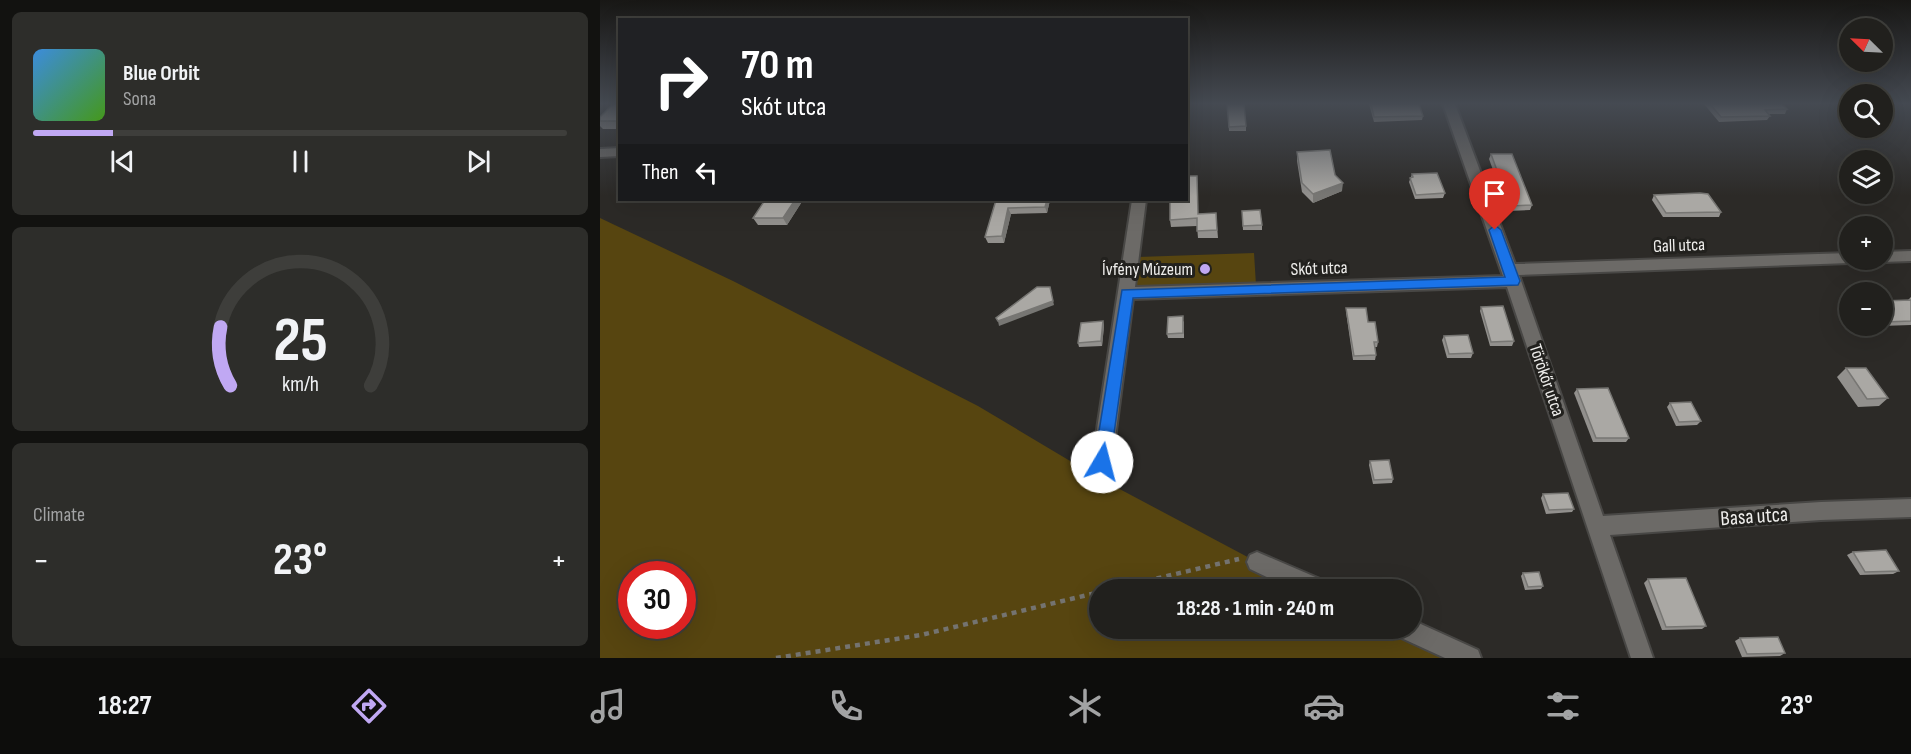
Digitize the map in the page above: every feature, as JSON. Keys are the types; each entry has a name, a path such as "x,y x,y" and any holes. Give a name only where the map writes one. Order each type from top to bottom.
{"street":[{"name":"Törökőr utca","path":"1460,135 1642,658"},
{"path":"600,153 618,152"},
{"path":"1102,462 1138,201"},
{"path":"1893,257 1911,256"},
{"name":"Gall utca","path":"1511,276 1839,259"},
{"name":"Skót utca","path":"1127,293 1511,276"},
{"name":"Basa utca","path":"1597,526 1821,511 1911,508"},
{"path":"1257,562 1295,579"},
{"path":"1422,636 1470,658"}],"path":[{"path":"1153,579 1239,559 1257,562"},
{"path":"776,658 921,635 1089,595"}],"shaded area":[{"path":"600,218 733,281 978,406 1097,477 1257,562 1296,579 1089,579 1089,639 1422,639 1422,637 1470,658 600,658"},
{"path":"1254,253 1256,285 1141,288 1135,284 1138,257"}],"building":[{"path":"1330,150 1335,175 1343,183 1313,194 1302,183 1297,152"},
{"path":"1491,154 1512,154 1532,205 1510,206"},
{"path":"1437,173 1445,193 1416,195 1410,178 1413,177 1412,174"},
{"path":"1188,176 1197,176 1198,214 1216,213 1217,230 1197,231 1197,218 1170,220 1170,201 1188,201"},
{"path":"1708,194 1721,212 1666,213 1654,195"},
{"path":"764,201 794,201 783,218 753,218"},
{"path":"996,201 1047,201 1045,207 1008,208 1002,236 985,237"},
{"path":"1260,210 1262,225 1243,226 1242,211"},
{"path":"1037,287 1050,287 1053,301 998,321 996,318"},
{"path":"1911,300 1911,321 1893,322 1893,301"},
{"path":"1503,306 1514,341 1491,342 1481,307"},
{"path":"1346,308 1366,308 1368,322 1375,322 1378,342 1374,342 1376,355 1354,356"},
{"path":"1183,316 1183,333 1167,334 1168,317"},
{"path":"1103,321 1101,341 1078,343 1081,323"},
{"path":"1468,335 1473,353 1449,354 1444,336"},
{"path":"1846,368 1866,368 1888,398 1867,399"},
{"path":"1608,388 1629,438 1596,438 1577,389"},
{"path":"1691,402 1701,421 1679,422 1670,403"},
{"path":"1389,460 1393,479 1374,480 1370,461"},
{"path":"1568,493 1574,509 1549,510 1543,494"},
{"path":"1886,550 1899,571 1865,572 1853,552"},
{"path":"1539,572 1543,586 1528,587 1523,573"},
{"path":"1686,578 1706,626 1666,627 1648,579"},
{"path":"1778,637 1785,653 1747,654 1740,638"}],"place":[{"name":"Ívfény Múzeum","path":"1205,269"}],"route":[{"path":"1102,462 1127,293 1513,281 1495,230"}]}
